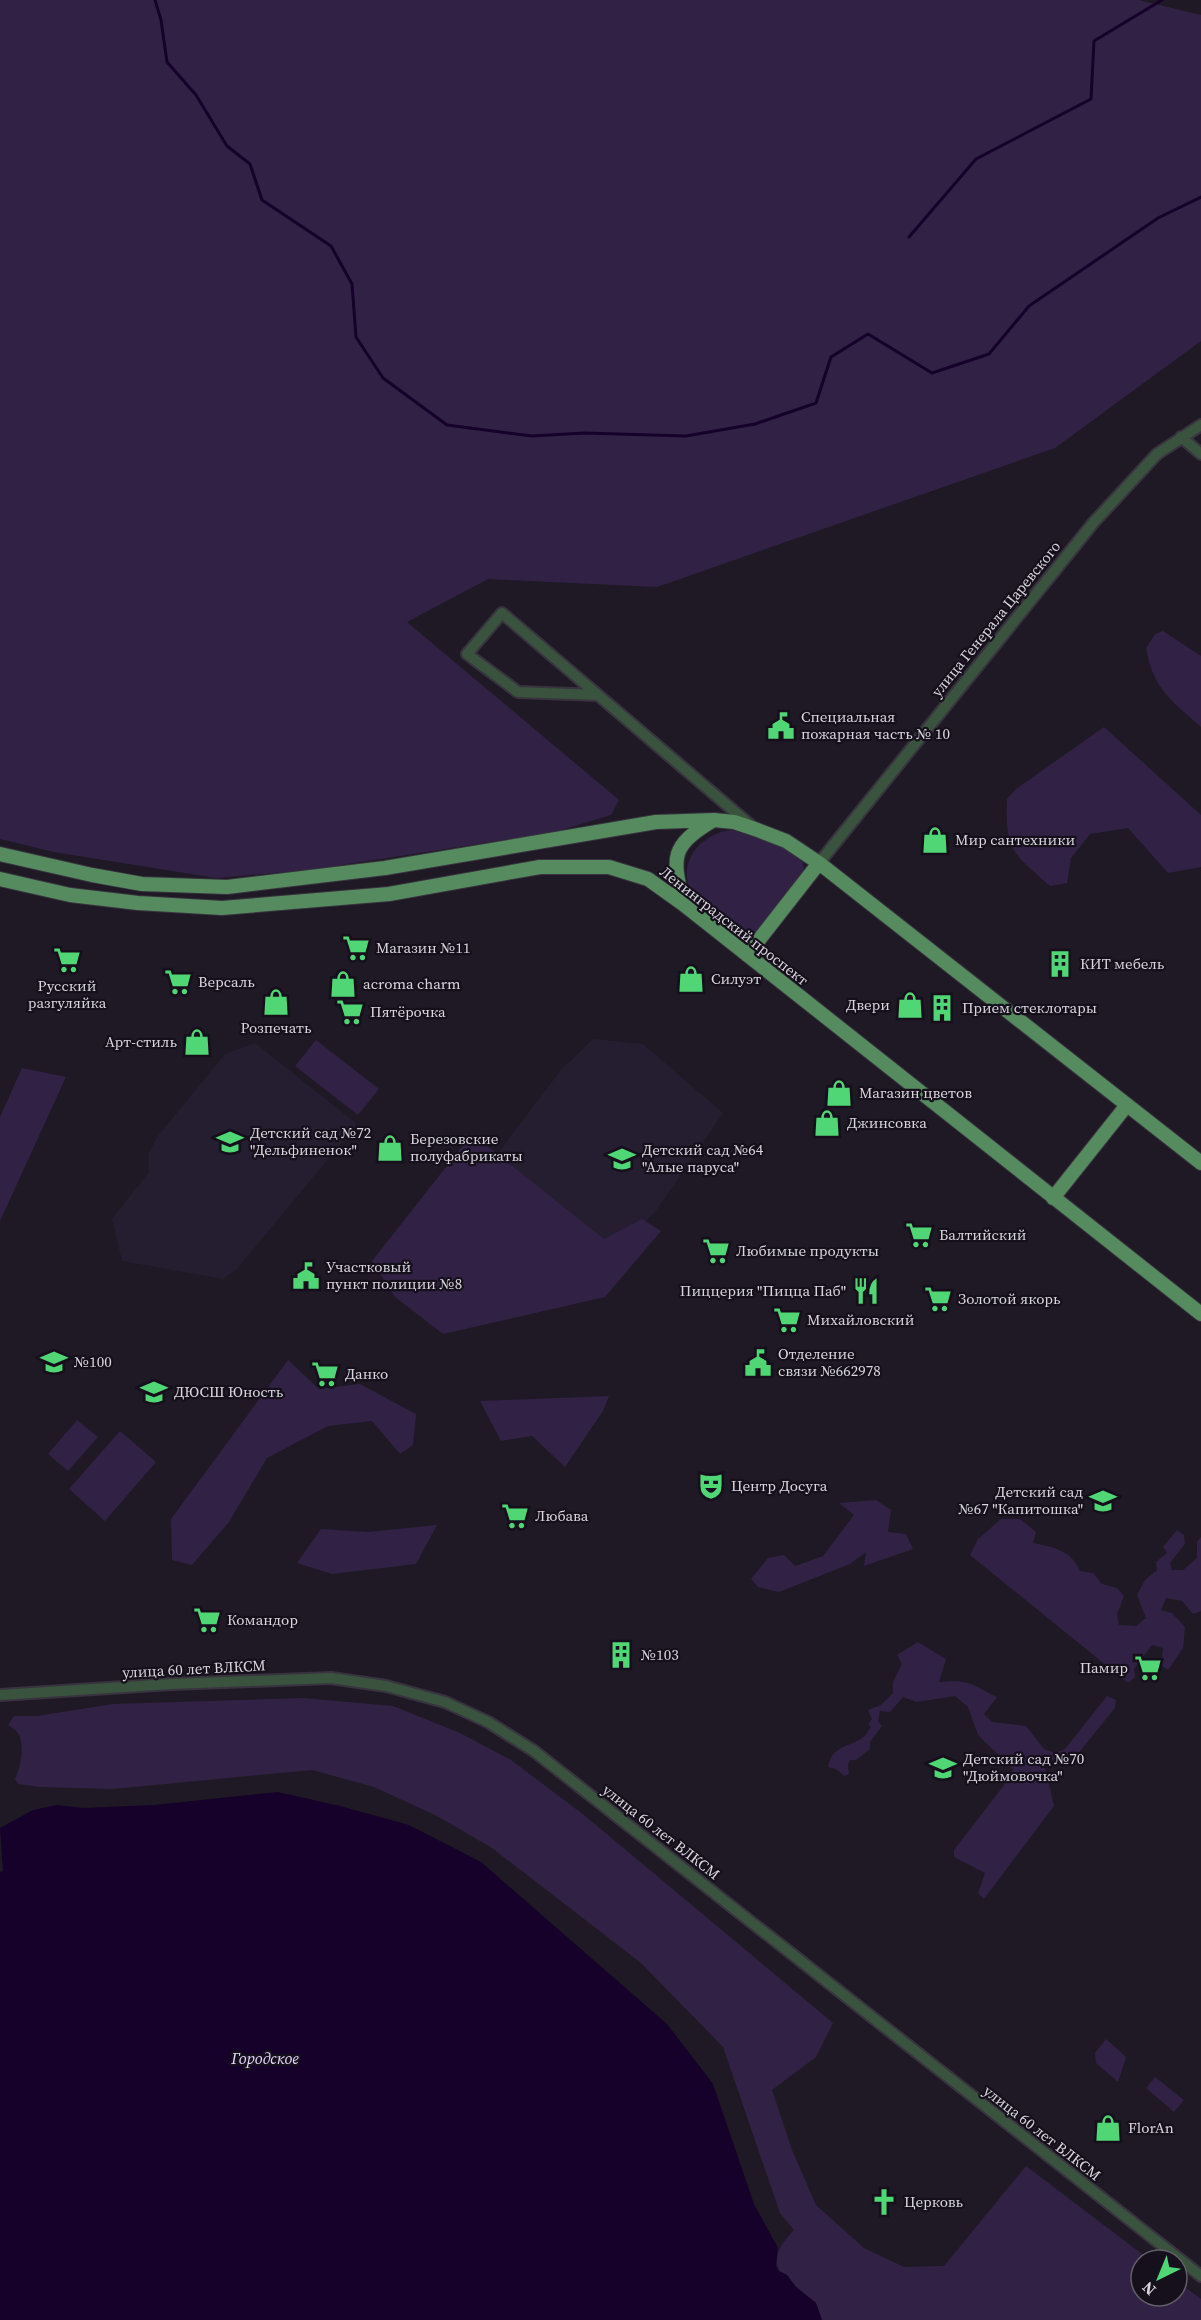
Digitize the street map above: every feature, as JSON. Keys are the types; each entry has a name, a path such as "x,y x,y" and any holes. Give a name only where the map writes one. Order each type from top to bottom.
{"main road":[{"path":"683,904 675,869 678,854 686,839 714,820"},
{"path":"0,854 61,869 142,884 227,887 385,868 656,822 714,820 734,822 786,841 819,863 1201,1163"},
{"path":"747,955 819,863"},
{"name":"Ленинградский проспект","path":"0,879 70,895 138,903 222,908 389,894 540,867 609,867 648,879 683,904 1201,1314"},
{"path":"1053,1198 1127,1105"}],"street":[{"name":"улица Генерала Царевского","path":"819,863 1094,522 1157,454 1201,425"},
{"path":"1181,437 1201,454"},
{"path":"598,695 518,692 467,654 502,612 755,829"},
{"name":"улица 60 лет ВЛКСМ","path":"0,1695 171,1684 331,1678 386,1686 445,1702 488,1722 534,1751 1201,2276"}],"shaded area":[{"path":"0,0 1139,0 1201,15 1201,341 1055,448 657,587 488,579 407,622 619,800 611,815 555,832 309,870 216,878 54,852 0,839"},
{"path":"1163,631 1201,656 1201,727 1165,693 1153,674 1146,648 1155,634"},
{"path":"1104,727 1201,815 1201,867 1168,873 1128,828 1090,834 1071,858 1067,883 1050,886 1027,866 1014,850 1008,830 1007,799 1016,789"},
{"path":"731,830 758,837 788,850 801,860 804,866 804,873 762,928 752,933 739,931 714,915 693,895 687,879 687,868 695,850 720,832"},
{"path":"593,1039 643,1044 723,1113 656,1211 577,1286 488,1166 561,1070"},
{"path":"316,1040 379,1089 358,1115 295,1066"},
{"path":"255,1043 357,1124 237,1269 223,1279 122,1261 112,1219 149,1172 149,1153 157,1137 225,1054"},
{"path":"22,1068 66,1077 0,1221 0,1117"},
{"path":"472,1134 604,1239 642,1219 661,1231 605,1297 443,1334 395,1297 372,1261"},
{"path":"288,1360 319,1389 360,1384 416,1414 413,1445 400,1454 372,1421 328,1426 267,1458 229,1522 192,1565 172,1560 171,1519"},
{"path":"609,1396 603,1411 565,1467 532,1436 501,1441 480,1401"},
{"path":"77,1420 98,1437 68,1471 48,1454"},
{"path":"120,1431 156,1462 105,1521 69,1489"},
{"path":"876,1500 891,1510 888,1532 906,1534 913,1549 864,1566 866,1552 850,1564 779,1592 758,1587 751,1579 768,1558 784,1555 795,1566 823,1556 854,1515 839,1503"},
{"path":"1001,1519 1020,1519 1036,1532 1033,1543 1061,1551 1072,1558 1080,1571 1093,1573 1102,1584 1117,1588 1124,1596 1117,1614 1119,1625 1136,1626 1146,1618 1137,1595 1145,1580 1157,1570 1156,1562 1167,1553 1163,1547 1177,1530 1184,1535 1185,1544 1170,1563 1172,1570 1183,1570 1197,1558 1197,1542 1201,1537 1201,1611 1193,1614 1182,1601 1166,1598 1161,1610 1172,1613 1185,1627 1183,1648 1168,1670 1161,1665 1163,1648 1152,1645 1134,1669 1135,1677 1128,1683 970,1555 978,1539"},
{"path":"437,1525 416,1564 332,1574 297,1563 321,1529 368,1532"},
{"path":"918,1642 946,1659 939,1682 957,1681 970,1684 997,1697 984,1714 992,1722 1026,1726 1044,1749 1055,1753 1065,1749 1107,1696 1116,1700 1115,1708 1068,1766 1058,1758 1044,1763 1054,1806 984,1899 978,1893 985,1873 954,1857 954,1850 1008,1780 1013,1769 978,1735 968,1707 955,1696 916,1702 903,1697 890,1712 880,1711 878,1722 882,1726 870,1742 870,1749 856,1760 850,1760 849,1774 844,1776 836,1769 828,1767 836,1751 861,1739 866,1734 871,1727 868,1724 872,1719 868,1710 881,1705 893,1693 893,1682 902,1664 897,1655"},
{"path":"303,1698 393,1706 460,1733 511,1760 584,1815 833,2023 816,2057 772,2090 792,2150 816,2205 864,2248 904,2267 944,2266 1026,2166 1134,2248 1129,2248 1129,2308 1189,2308 1189,2290 1201,2299 1201,2320 822,2320 816,2303 796,2287 787,2275 779,2271 778,2254 794,2230 780,2213 723,2047 641,1963 492,1848 437,1816 374,1787 312,1770 113,1789 40,1787 18,1784 15,1779 22,1752 21,1740 14,1729 8,1725 14,1716 37,1716 113,1704"},
{"path":"1106,2039 1126,2057 1118,2082 1096,2063 1095,2053"},
{"path":"1155,2077 1184,2100 1174,2112 1146,2088"}],"water":[{"name":"Городское","path":"278,1792 409,1825 481,1862 667,2024 713,2084 754,2204 778,2248 776,2265 779,2271 787,2275 796,2287 816,2303 822,2320 0,2320 0,1872 3,1871 0,1828 33,1810 57,1805 83,1808 154,1805"}],"waterway":[{"path":"155,0 161,20 167,62 196,95 227,146 250,164 262,200 331,246 352,284 356,337 383,378 447,425 532,436 584,433 686,436 755,424 816,403 831,357 868,334 932,373 989,354 1029,306 1158,218 1201,197"},
{"path":"909,237 976,159 1091,99 1094,41 1162,0"}],"place":[{"name":"Специальная пожарная часть № 10","path":"781,726"},
{"name":"Мир сантехники","path":"935,840"},
{"name":"Магазин №11","path":"356,948"},
{"name":"Русский разгуляйка","path":"67,960"},
{"name":"КИТ мебель","path":"1060,964"},
{"name":"Силуэт","path":"691,979"},
{"name":"Версаль","path":"178,982"},
{"name":"acroma charm","path":"343,984"},
{"name":"Розпечать","path":"276,1002"},
{"name":"Двери","path":"910,1005"},
{"name":"Прием стеклотары","path":"942,1008"},
{"name":"Пятёрочка","path":"350,1012"},
{"name":"Арт-стиль","path":"197,1042"},
{"name":"Магазин цветов","path":"839,1093"},
{"name":"Джинсовка","path":"827,1123"},
{"name":"Детский сад №72 \"Дельфиненок\"","path":"230,1142"},
{"name":"Березовские полуфабрикаты","path":"390,1148"},
{"name":"Детский сад №64 \"Алые паруса\"","path":"622,1159"},
{"name":"Балтийский","path":"919,1235"},
{"name":"Любимые продукты","path":"716,1251"},
{"name":"Участковый пункт полиции №8","path":"306,1276"},
{"name":"Пиццерия \"Пицца Паб\"","path":"866,1291"},
{"name":"Золотой якорь","path":"938,1299"},
{"name":"Михайловский","path":"787,1320"},
{"name":"№100","path":"54,1362"},
{"name":"Отделение связи №662978","path":"758,1363"},
{"name":"Данко","path":"325,1374"},
{"name":"ДЮСШ Юность","path":"154,1392"},
{"name":"Центр Досуга","path":"711,1486"},
{"name":"Детский сад №67 \"Капитошка\"","path":"1103,1501"},
{"name":"Любава","path":"515,1516"},
{"name":"Командор","path":"207,1620"},
{"name":"№103","path":"621,1655"},
{"name":"Памир","path":"1148,1668"},
{"name":"Детский сад №70 \"Дюймовочка\"","path":"943,1768"},
{"name":"FlorAn","path":"1108,2128"},
{"name":"Церковь","path":"884,2202"}]}
